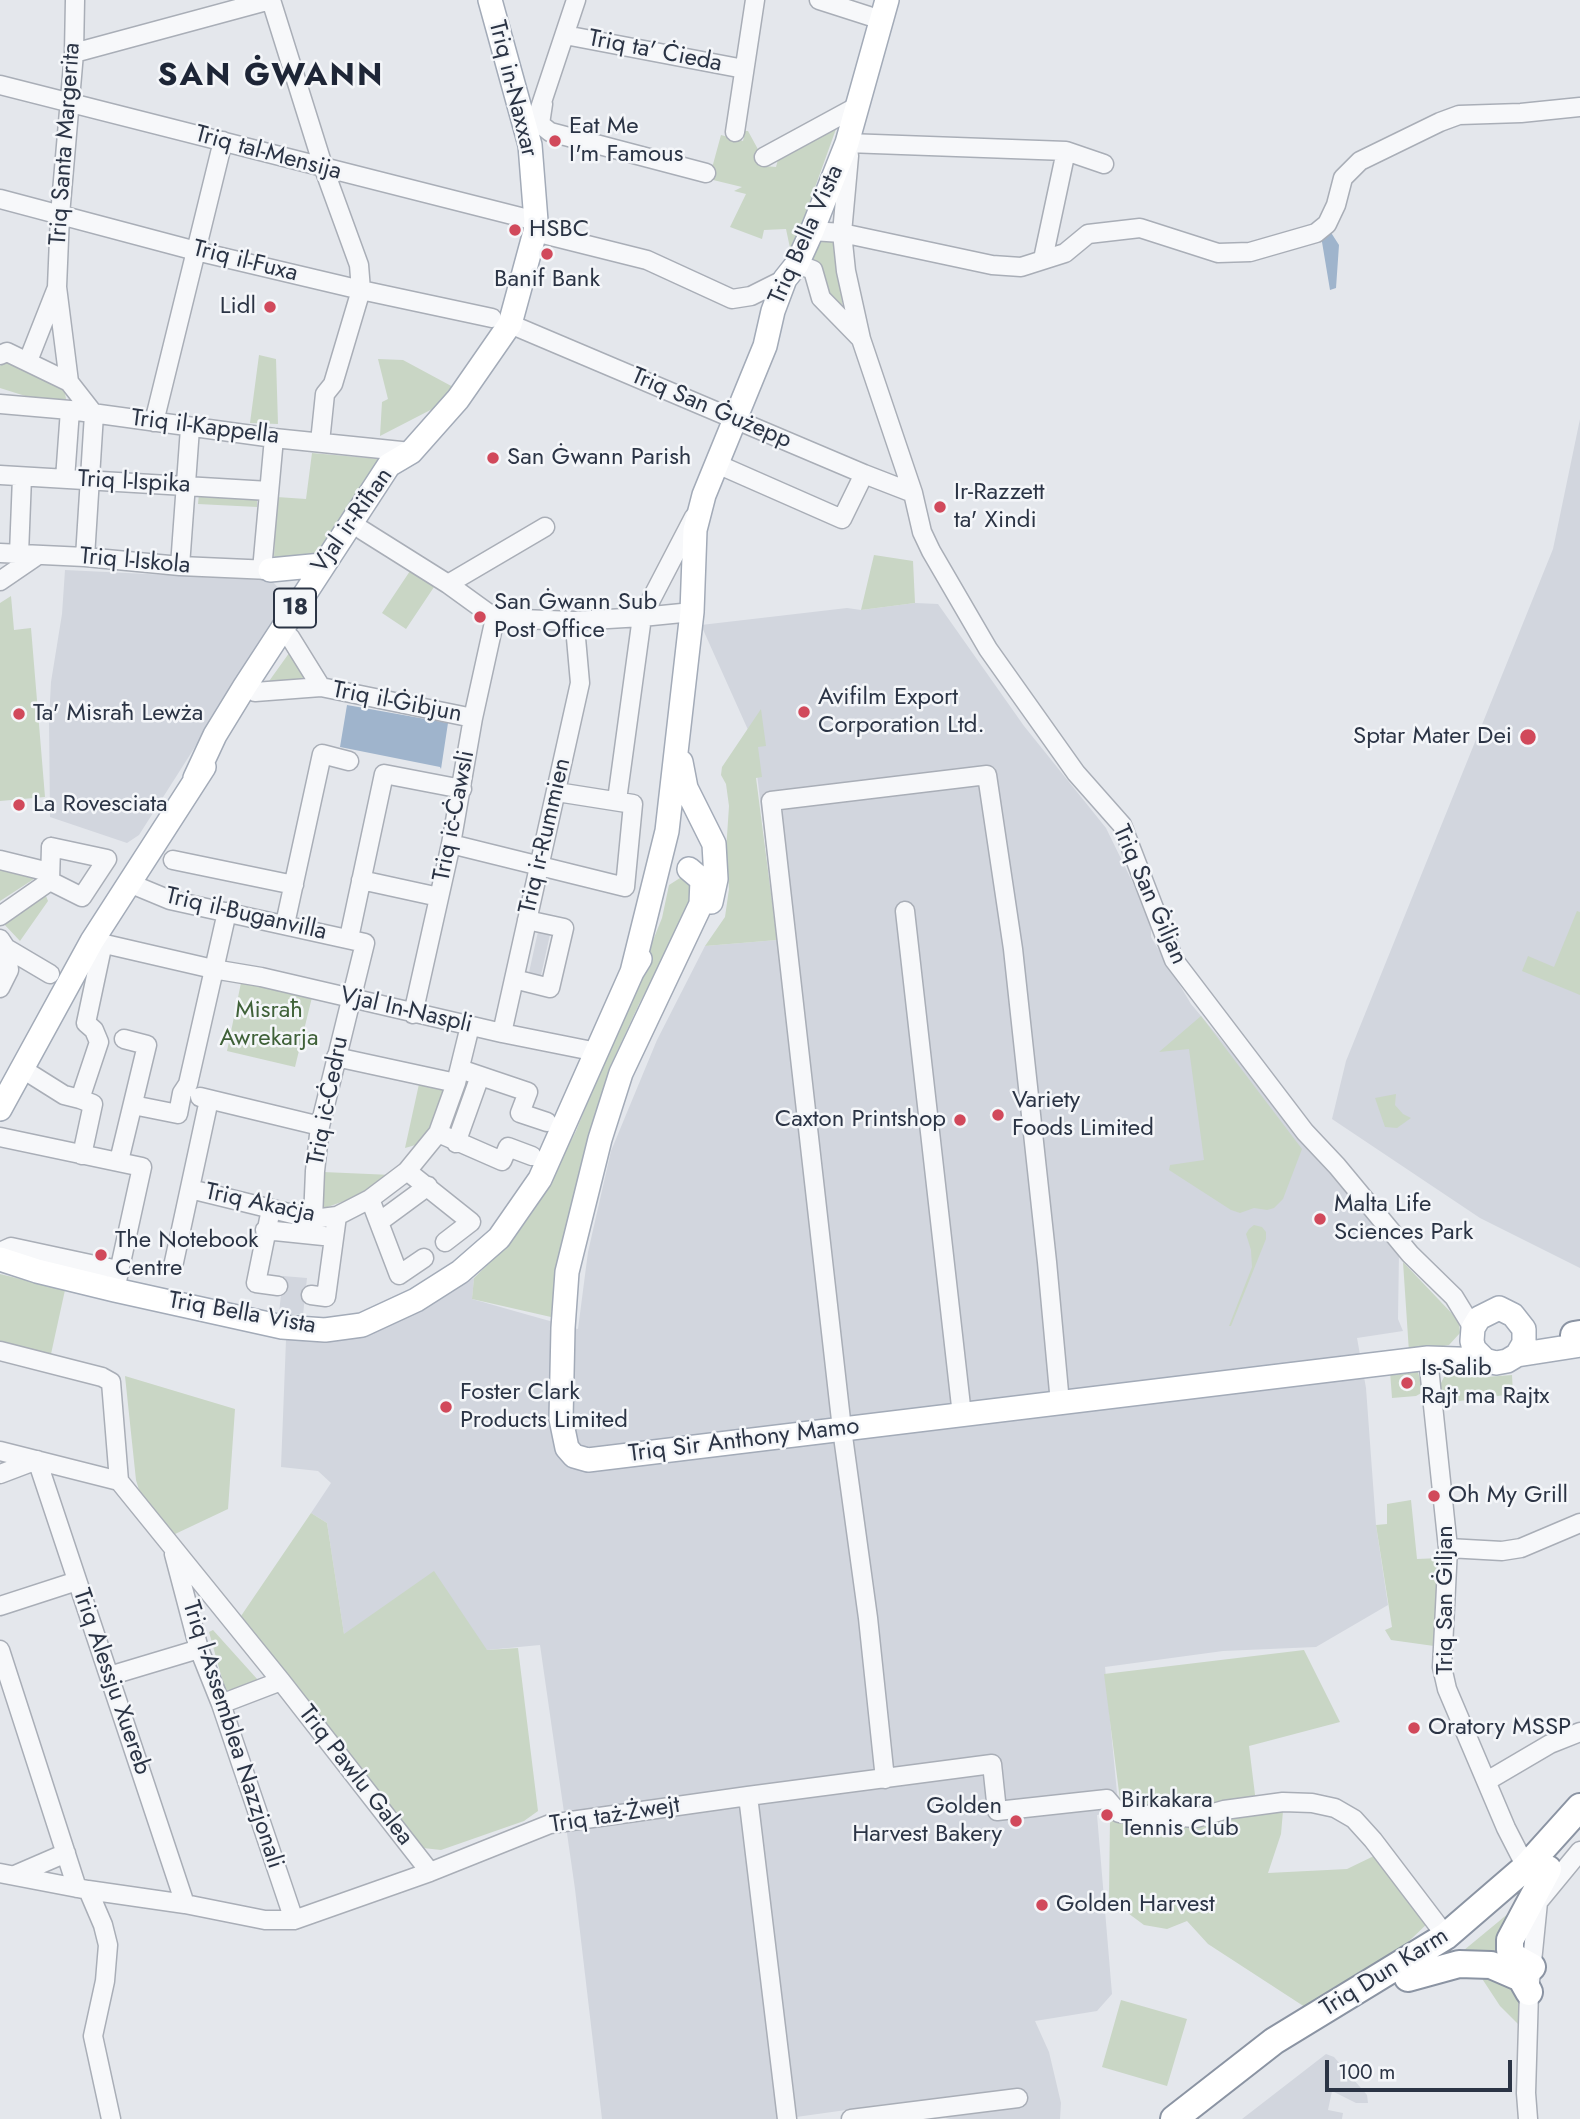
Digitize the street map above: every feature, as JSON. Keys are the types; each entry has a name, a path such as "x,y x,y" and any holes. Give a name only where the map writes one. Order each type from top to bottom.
{"highway":[{"name":"Triq Dun Karm","path":"1197,2119 1273,2061 1452,1952 1496,1918 1537,1868 1580,1807"},
{"name":"Triq Dun Karm","path":"1174,2119 1274,2041 1446,1936 1537,1868 1580,1831"},
{"path":"1530,1980 1510,1950 1510,1940 1537,1868"},
{"path":"1408,1978 1459,1964 1491,1965 1530,1980"}],"main road":[{"name":"Triq in-Naxxar","path":"490,0 528,140 535,226"},
{"name":"Triq Bella Vista","path":"632,972 666,838 692,612 695,530 704,495 765,346 773,311 812,230 847,143 872,50 879,10"},
{"name":"Vjal ir-Riħan","path":"1,1103 129,883 195,778 225,740 290,637 400,477 411,452 458,399 501,321 535,226"},
{"name":"Vjal ir-Riħan","path":"195,778 215,735 322,565 389,465 411,452"},
{"path":"266,570 322,565"},
{"path":"266,570 294,583 302,597"},
{"name":"Triq Bella Vista","path":"678,749 686,788 712,839"},
{"path":"691,822 705,827 712,839 713,852 705,865 678,873 666,838 675,826 691,822"},
{"name":"Triq Sir Anthony Mamo","path":"674,962 709,909 716,879 712,839"},
{"name":"Triq Bella Vista","path":"0,1259 37,1271 117,1280 282,1327 325,1330 362,1325 416,1300 460,1272 499,1238 540,1179 678,873"},
{"name":"Triq Sir Anthony Mamo","path":"678,873 702,880 701,904 621,1073 600,1139 567,1272 561,1419 567,1448 574,1456 588,1460 1428,1358 1485,1360 1496,1363 1579,1337"},
{"name":"Triq Sir Anthony Mamo","path":"1428,1358 1456,1347 1478,1324 1499,1308 1519,1320 1524,1329 1549,1336 1579,1337"},
{"path":"1478,1324 1474,1349 1485,1360"},
{"path":"1517,1355 1524,1343 1524,1329"}],"street":[{"name":"Triq Santa Margerita","path":"69,382 57,287 68,104 74,53 75,0"},
{"path":"74,53 271,0 324,169 359,265 361,290 333,384 325,394 320,442"},
{"path":"528,140 543,104 576,0"},
{"path":"735,132 754,0"},
{"path":"819,0 879,10 895,0"},
{"name":"Triq ta' Ċieda","path":"565,35 744,69"},
{"name":"Triq tal-Mensija","path":"0,85 223,141 535,226 647,260 732,299 751,296 791,272"},
{"path":"520,111 532,110 543,104"},
{"path":"543,104 540,124 550,132 706,173"},
{"path":"764,158 856,107"},
{"path":"812,230 842,233 992,265 1021,267 1065,253 1088,234 1140,228 1218,253 1250,252 1316,233 1327,224 1336,205 1343,178 1360,161 1440,122 1459,115 1521,114 1580,107"},
{"path":"528,140 550,132"},
{"path":"154,422 223,141"},
{"path":"847,143 1066,151 1104,164"},
{"name":"Triq San Ġiljan","path":"847,143 849,156 842,233 846,271 861,339 913,493 922,532 931,551 988,649 1076,774 1122,825 1174,960 1305,1132 1338,1166 1410,1254 1478,1324"},
{"path":"1042,260 1066,151"},
{"name":"Triq il-Fuxa","path":"0,199 196,251 501,321"},
{"name":"Triq San Ġiljan","path":"791,272 813,270 821,298 861,339"},
{"name":"Triq Santa Margerita","path":"29,361 57,287"},
{"name":"Triq San Ġużepp","path":"501,321 913,493"},
{"path":"2,349 69,382 94,414 85,557"},
{"name":"Triq il-Kappella","path":"0,404 70,410 190,428 411,452"},
{"path":"65,473 70,410"},
{"path":"180,566 190,428"},
{"path":"266,570 274,438"},
{"path":"717,464 842,519 864,474"},
{"name":"Triq l-Ispika","path":"0,465 65,473 90,481 269,491"},
{"name":"Triq l-Ispika","path":"0,475 22,477 65,473"},
{"path":"19,554 22,477"},
{"name":"Triq Bella Vista","path":"540,867 625,887 625,802 642,618 704,495"},
{"path":"448,584 545,527"},
{"path":"362,530 448,584 495,618 575,621 642,618 692,612"},
{"name":"Triq l-Iskola","path":"0,553 266,570"},
{"path":"0,581 38,555"},
{"name":"Triq iċ-Ċawsli","path":"412,1014 451,844 473,718 495,618"},
{"name":"Triq il-Ġibjun","path":"290,637 321,687"},
{"name":"Triq ir-Rummien","path":"502,1033 580,683 576,638"},
{"name":"Triq il-Ġibjun","path":"255,692 321,687 473,718"},
{"path":"285,925 322,754 349,761"},
{"name":"Triq iċ-Ċedru","path":"313,1219 320,1125 351,999 361,880 384,774 462,789"},
{"path":"885,1779 868,1618 842,1429 771,801 987,775 1013,949 1060,1403"},
{"path":"557,792 625,802"},
{"path":"451,844 540,867"},
{"path":"0,860 49,876 0,916"},
{"path":"173,860 294,886"},
{"path":"361,880 439,897"},
{"name":"Triq il-Buganvilla","path":"129,883 170,900 357,941"},
{"path":"905,911 962,1415"},
{"path":"133,1105 178,1114 182,1093 188,1084 226,912"},
{"path":"514,979 550,988 564,928 527,920"},
{"path":"80,1098 99,1042 94,1030 86,1023 97,942"},
{"name":"Vjal In-Naspli","path":"97,942 213,969 261,977 412,1014 597,1052"},
{"path":"3,943 51,974"},
{"path":"0,988 9,970 3,943"},
{"name":"Triq Akaċja","path":"190,1189 313,1219 337,1216 370,1199 407,1171 438,1133 458,1076 470,1026"},
{"path":"119,1161 147,1045 124,1039"},
{"path":"336,1057 458,1076 480,1076 528,1092 520,1113 547,1122"},
{"path":"21,1068 64,1095 93,1104 82,1155"},
{"path":"456,1143 480,1076"},
{"path":"174,1262 190,1189 204,1103 320,1125"},
{"path":"438,1133 502,1161 509,1147 532,1156"},
{"path":"0,1137 142,1167 117,1280"},
{"path":"407,1171 471,1222 445,1242"},
{"path":"379,1223 428,1186"},
{"path":"370,1199 399,1275 424,1258"},
{"path":"271,1209 256,1283 278,1286"},
{"path":"311,1295 326,1297 337,1216"},
{"name":"Triq Akaċja","path":"265,1230 333,1237"},
{"name":"Triq Bella Vista","path":"0,1252 11,1247 117,1280"},
{"path":"0,1351 103,1377 111,1382 119,1481 0,1451"},
{"name":"Triq San Ġiljan","path":"1428,1358 1448,1548 1442,1667 1447,1689 1506,1828 1537,1868"},
{"path":"0,1474 37,1460"},
{"name":"Triq Alessju Xuereb","path":"37,1460 185,1904"},
{"name":"Triq Pawlu Galea","path":"119,1481 281,1681 430,1872"},
{"path":"1448,1548 1503,1551 1521,1548 1580,1523"},
{"name":"Triq l-Assemblea Nazzjonali","path":"173,1549 200,1649 294,1920"},
{"path":"0,1606 77,1581"},
{"path":"109,1676 200,1649"},
{"path":"0,1650 66,1853 103,1925 108,1945 105,1980 93,2036 111,2119"},
{"name":"Triq Pawlu Galea","path":"220,1704 281,1681"},
{"path":"1487,1781 1550,1744 1580,1732"},
{"name":"Triq taż-Żwejt","path":"7,1874 265,1920 294,1920 430,1872 550,1824 992,1765 998,1811 1107,1799 1119,1813 1196,1818 1224,1810 1283,1802 1312,1802 1335,1808 1354,1819 1373,1840 1446,1936"},
{"path":"748,1796 787,2119"},
{"path":"1528,2119 1525,2093 1530,1980 1538,1902 1580,1851"},
{"name":"Triq taż-Żwejt","path":"7,1874 66,1853"},
{"path":"851,2119 1018,2098"}],"shaded area":[{"name":"Sptar Mater Dei","path":"1580,419 1580,1268 1480,1218 1332,1119 1346,1061 1553,549"},
{"path":"65,570 271,580 289,599 139,835 127,843 50,817 51,682 62,614"},
{"path":"915,603 938,604 1024,726 1106,828 1151,920 1151,937 1191,1004 1399,1252 1398,1319 1403,1331 1357,1338 1366,1388 1376,1525 1388,1605 1316,1647 1223,1651 1105,1667 1119,1814 1097,1815 1112,1994 1097,2011 1035,2021 1049,2052 1061,2103 1060,2119 950,2119 889,2104 782,2119 602,2119 575,1889 540,1645 487,1650 344,1634 327,1523 311,1513 331,1483 318,1471 281,1467 286,1340 351,1334 420,1310 474,1278 472,1299 578,1329 588,1252 611,1151 657,1040 705,946 777,940 753,741 701,625"},
{"path":"539,927 551,930 540,980 528,977"},
{"path":"283,1276 307,1278 303,1315 279,1313"},
{"path":"1326,2054 1334,2057 1367,2095 1368,2103 1356,2103 1332,2091 1328,2110 1343,2113 1342,2119 1242,2119"}],"green space":[{"path":"836,129 795,243 790,248 786,229 764,230 762,239 730,227 746,194 734,191 742,187 709,179 721,135 743,141 745,131 748,131 764,166 776,167 780,152"},
{"path":"822,236 833,239 844,315 824,295 809,260"},
{"path":"259,355 276,359 278,424 250,423"},
{"path":"378,359 403,360 455,388 444,403 380,436 382,402 388,399"},
{"path":"3,363 11,363 64,387 66,399 57,406 0,388 0,366"},
{"path":"312,453 380,459 317,555 278,561 274,556 277,497 306,499"},
{"path":"199,494 257,497 257,507 198,504"},
{"path":"874,555 913,561 915,603 861,610"},
{"path":"410,571 434,587 406,629 382,613"},
{"name":"Ta' Misraħ Lewża","path":"11,596 14,630 31,628 45,797 0,801 0,603"},
{"path":"292,649 312,684 267,684"},
{"path":"761,709 766,746 758,747 762,777 756,778 777,940 705,946 725,917 729,889 726,851 729,806 726,784 721,775 722,767"},
{"path":"0,866 40,875 0,901"},
{"path":"680,878 691,882 696,898 639,1004 609,1069 561,1247 551,1317 472,1299 474,1278 513,1240 538,1204 576,1131 662,918 669,885"},
{"path":"44,891 48,901 20,941 2,922"},
{"path":"1577,911 1580,912 1580,995 1522,971 1528,956 1554,967"},
{"name":"Misraħ Awrekarja","path":"243,973 314,989 295,1067 227,1051"},
{"path":"1201,1016 1302,1149 1283,1199 1274,1208 1254,1208 1240,1213 1231,1210 1169,1170 1170,1165 1204,1160 1189,1049 1159,1052"},
{"path":"419,1084 443,1089 434,1120 419,1144 405,1148"},
{"path":"1396,1094 1395,1105 1411,1118 1397,1128 1385,1127 1375,1098"},
{"path":"323,1172 392,1175 361,1195 322,1209"},
{"path":"1254,1225 1262,1227 1266,1232 1266,1239 1229,1326 1252,1267 1246,1234"},
{"path":"1403,1262 1459,1321 1460,1333 1449,1345 1409,1352"},
{"path":"0,1274 65,1290 51,1354 0,1341"},
{"path":"1417,1368 1423,1392 1416,1396 1392,1398 1390,1371"},
{"path":"1453,1368 1468,1369 1486,1377 1512,1375 1513,1394 1437,1404 1441,1383 1447,1371"},
{"path":"125,1376 235,1409 228,1509 173,1535 139,1490"},
{"path":"1411,1500 1417,1559 1440,1558 1434,1646 1391,1640 1385,1630 1392,1627 1376,1525 1387,1524 1387,1504"},
{"path":"311,1513 327,1523 344,1634 434,1571 487,1650 518,1648 538,1811 524,1821 441,1850 423,1848 241,1616"},
{"path":"213,1630 258,1680 226,1693 209,1632"},
{"path":"1304,1650 1340,1722 1249,1746 1257,1811 1283,1811 1281,1834 1268,1873 1347,1869 1378,1854 1428,1923 1387,1962 1308,2009 1208,1944 1187,1921 1167,1929 1144,1925 1109,1899 1110,1816 1119,1814 1120,1800 1104,1674"},
{"path":"1515,1908 1516,1971 1452,1960"},
{"path":"1479,1974 1513,1987 1520,1996 1519,2025 1500,2006"},
{"path":"1121,2000 1187,2019 1167,2086 1102,2067"}],"water":[{"path":"1330,231 1339,245 1336,288 1330,290 1321,236"},
{"path":"347,705 448,723 441,769 340,747"}],"place":[{"name":"Eat Me I'm Famous","path":"555,141"},
{"name":"HSBC","path":"515,230"},
{"name":"Banif Bank","path":"547,254"},
{"name":"Lidl","path":"270,307"},
{"name":"San Ġwann Parish","path":"493,458"},
{"name":"Ir-Razzett ta' Xindi","path":"940,507"},
{"name":"San Ġwann Sub Post Office","path":"480,617"},
{"name":"Avifilm Export Corporation Ltd.","path":"804,712"},
{"name":"Ta' Misraħ Lewża","path":"19,714"},
{"name":"Sptar Mater Dei","path":"1528,737"},
{"name":"La Rovesciata","path":"19,805"},
{"name":"Variety Foods Limited","path":"998,1115"},
{"name":"Caxton Printshop","path":"960,1120"},
{"name":"Malta Life Sciences Park","path":"1320,1219"},
{"name":"The Notebook Centre","path":"101,1255"},
{"name":"Is-Salib Rajt ma Rajtx","path":"1407,1383"},
{"name":"Foster Clark Products Limited","path":"446,1407"},
{"name":"Oh My Grill","path":"1434,1496"},
{"name":"Oratory MSSP","path":"1414,1728"},
{"name":"Birkakara Tennis Club","path":"1107,1815"},
{"name":"Golden Harvest Bakery","path":"1016,1821"},
{"name":"Golden Harvest","path":"1042,1905"}],"district":[{"name":"SAN ĠWANN","path":"271,77"}]}
